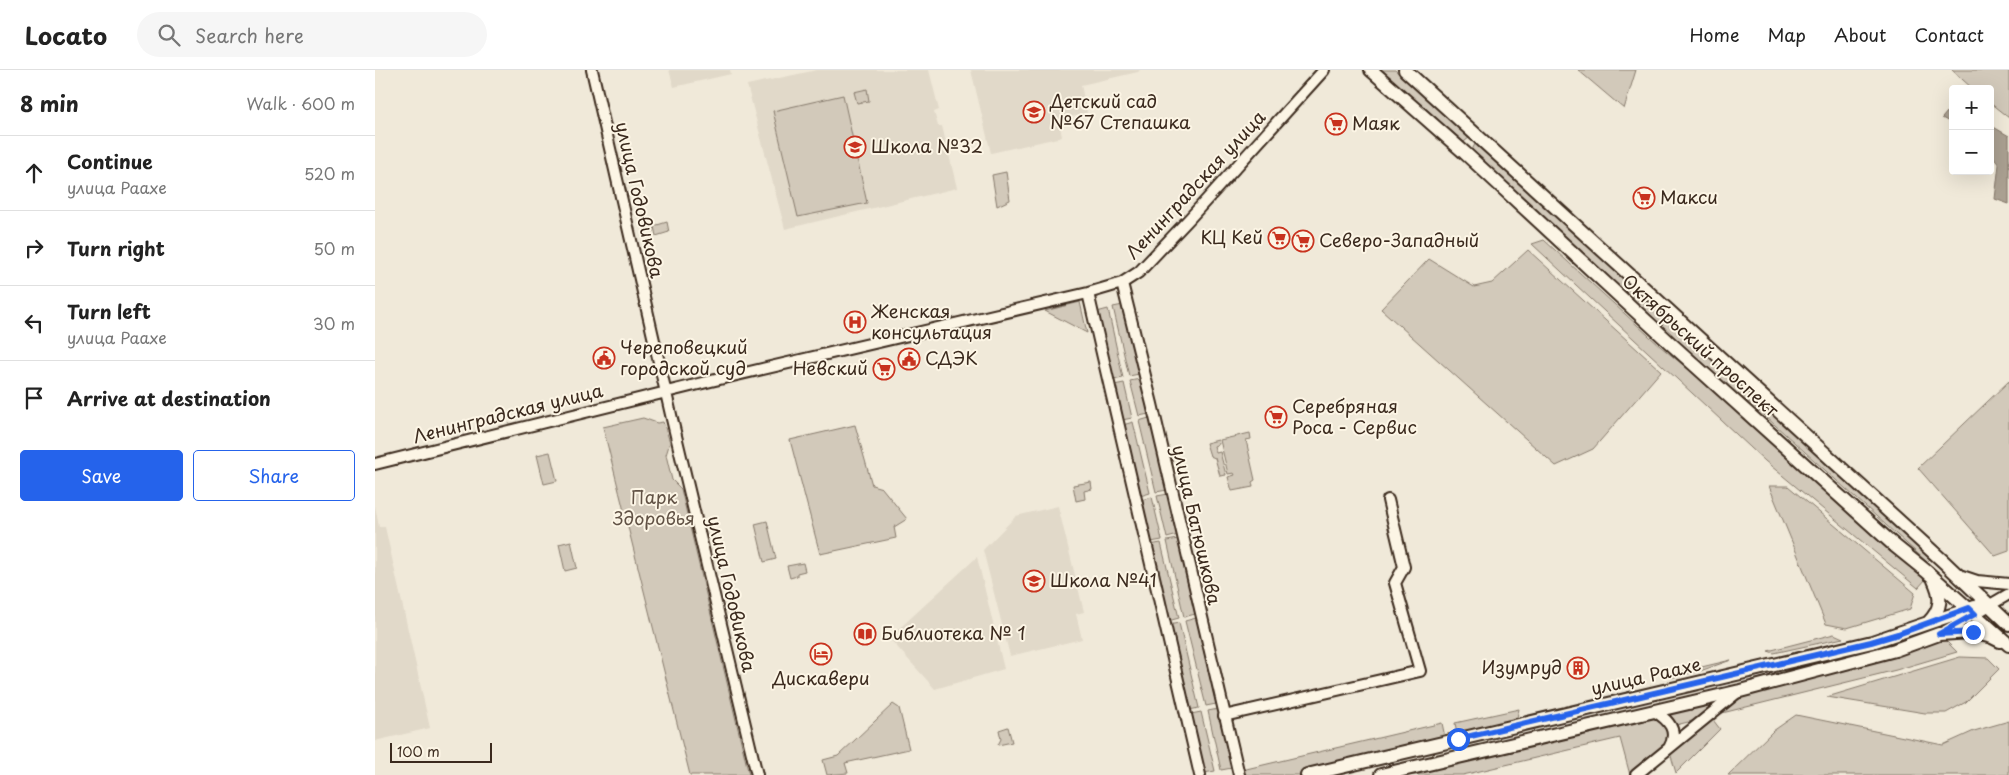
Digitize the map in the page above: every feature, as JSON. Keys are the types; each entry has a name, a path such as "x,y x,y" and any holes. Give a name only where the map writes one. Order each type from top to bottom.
{"main road":[{"name":"Октябрьский проспект","path":"1371,70 1465,152 1669,342 1871,524 1873,534 1917,571 1929,574"},
{"name":"Октябрьский проспект","path":"1405,70 1957,574 2009,624"},
{"path":"1465,152 1467,145 1473,139 1479,139"},
{"path":"1929,574 1939,558"},
{"path":"1929,574 2009,645"},
{"path":"1927,624 1939,609 1941,601 1939,591 1929,574"},
{"name":"улица Раахе","path":"1307,775 1871,642 1990,605"},
{"name":"улица Раахе","path":"1381,775 1740,691 1895,650 1939,634 1973,632 1992,636 2009,645"}],"street":[{"name":"улица Годовикова","path":"592,70 757,775"},
{"name":"Ленинградская улица","path":"375,464 666,392 1088,293 1122,283 1139,272 1324,70"},
{"name":"улица Батюшкова","path":"1122,283 1239,775"},
{"path":"1088,293 1200,775"},
{"path":"1224,716 1420,671 1395,583 1404,567 1388,500"},
{"path":"1957,574 1977,581 2009,584"},
{"path":"1990,605 2009,594"},
{"path":"1939,634 1972,611"},
{"path":"1636,775 1740,691"},
{"path":"1654,711 1665,717 1671,726 1674,735 1669,749"}],"shaded area":[{"path":"669,70 730,70 731,74 674,87"},
{"name":"Школа №32","path":"817,70 929,70 939,110 934,112 938,126 942,126 957,188 785,229 747,85"},
{"name":"Детский сад №67 Степашка","path":"971,70 1140,70 1081,85 1087,113 1059,120 1062,137 991,153"},
{"path":"1949,110 1949,122 1942,118"},
{"path":"1994,127 2009,136 2009,204 1995,199 1999,164 1994,157"},
{"path":"375,506 379,527 385,527 430,728 375,741"},
{"name":"Школа №41","path":"1058,506 1084,612 1076,614 1082,639 1010,656 983,550 1016,516"},
{"path":"977,557 1004,669 935,689 889,638"}],"green space":[{"path":"1381,70 1395,70 1470,137 1464,142"},
{"path":"1578,70 1636,70 1624,109"},
{"path":"1952,70 2009,70 2009,118 1994,106 1994,85 1969,85"},
{"path":"867,89 869,101 857,103 854,92"},
{"path":"843,95 867,203 798,217 773,111"},
{"path":"1475,144 1479,144 1931,558 1927,562 1755,407 1726,386 1472,150"},
{"path":"1006,172 1010,200 997,206 992,175"},
{"path":"667,222 669,232 656,236 654,226"},
{"path":"1544,240 1660,346 1766,433 1926,579 1918,588 1765,461 1532,244"},
{"path":"1528,250 1661,371 1593,449 1556,466 1381,309 1429,259 1474,287 1492,283"},
{"path":"1080,302 1087,333 1045,311"},
{"path":"1123,305 1139,374 1129,376 1113,307"},
{"path":"1108,309 1123,378 1113,380 1097,312"},
{"path":"1140,379 1149,414 1139,416 1130,381"},
{"path":"2009,381 2009,551 1995,556 1918,468"},
{"path":"1124,383 1132,418 1122,420 1114,385"},
{"name":"Парк Здоровья","path":"643,418 657,423 663,422 670,442 666,455 672,480 681,489 749,775 690,775 603,427"},
{"path":"1149,418 1167,490 1156,492 1139,421"},
{"path":"1133,422 1150,493 1140,496 1123,425"},
{"path":"855,425 872,485 882,488 907,519 894,527 896,538 820,554 790,440"},
{"path":"1250,433 1251,439 1246,440 1255,480 1252,482 1253,487 1232,491 1228,477 1235,475 1234,473 1228,474 1220,440"},
{"path":"1218,440 1219,444 1214,446 1216,453 1220,452 1226,475 1220,476 1215,458 1210,456 1206,443"},
{"path":"550,452 557,481 544,484 537,455"},
{"path":"1091,482 1092,489 1084,491 1085,499 1076,501 1073,485"},
{"path":"1769,486 1788,486 1915,593 1910,609 1847,628 1826,624"},
{"path":"1168,494 1178,535 1167,538 1157,496"},
{"path":"1152,497 1162,540 1151,542 1141,500"},
{"path":"767,521 776,559 764,562 755,524"},
{"path":"1178,539 1195,614 1184,617 1167,541"},
{"path":"571,541 577,568 565,571 559,544"},
{"path":"1161,543 1179,618 1168,621 1150,545"},
{"path":"803,563 805,571 797,573 797,576 790,578 787,566"},
{"path":"1196,618 1216,704 1206,706 1185,621"},
{"path":"1179,623 1199,708 1189,710 1168,625"},
{"path":"1834,634 1843,638 1774,653 1768,651"},
{"path":"1939,634 1957,652 1896,670 1710,716 1720,729 1676,773 1669,749 1636,775 1630,775 1620,738 1463,775 1382,775 1740,691","holes":["1708,717 1669,747 1672,726"]},
{"path":"1960,657 1988,658 1999,669 1966,702 1946,713 1925,713 1827,697"},
{"path":"1731,660 1703,670 1670,678 1668,675"},
{"path":"893,704 899,708 909,749 845,763 848,773 827,775 823,760 838,756"},
{"path":"1218,709 1232,768 1221,770 1208,711"},
{"path":"1519,709 1515,726 1458,739 1455,723"},
{"path":"1201,712 1215,771 1204,773 1191,714"},
{"path":"1796,715 1943,745 1974,731 2009,721 2009,775 1728,775 1773,731"},
{"path":"1442,723 1446,742 1312,775 1247,775 1242,770"},
{"path":"1008,727 1012,742 998,745 1001,739 999,730"}],"place":[{"name":"Детский сад №67 Степашка","path":"1034,112"},
{"name":"Маяк","path":"1336,124"},
{"name":"Школа №32","path":"855,147"},
{"name":"Макси","path":"1644,198"},
{"name":"КЦ Кей","path":"1279,238"},
{"name":"Северо-Западный","path":"1303,241"},
{"name":"Женская консультация","path":"855,322"},
{"name":"Череповецкий городской суд","path":"604,358"},
{"name":"СДЭК","path":"909,359"},
{"name":"Невский","path":"884,369"},
{"name":"Серебряная Роса - Сервис","path":"1276,417"},
{"name":"Школа №41","path":"1034,581"},
{"name":"Библиотека № 1","path":"865,634"},
{"name":"Дискавери","path":"821,654"},
{"name":"Изумруд","path":"1578,668"}],"route":[{"path":"1458,739 1871,642 1969,608 1975,614 1939,634 1973,632"}]}
